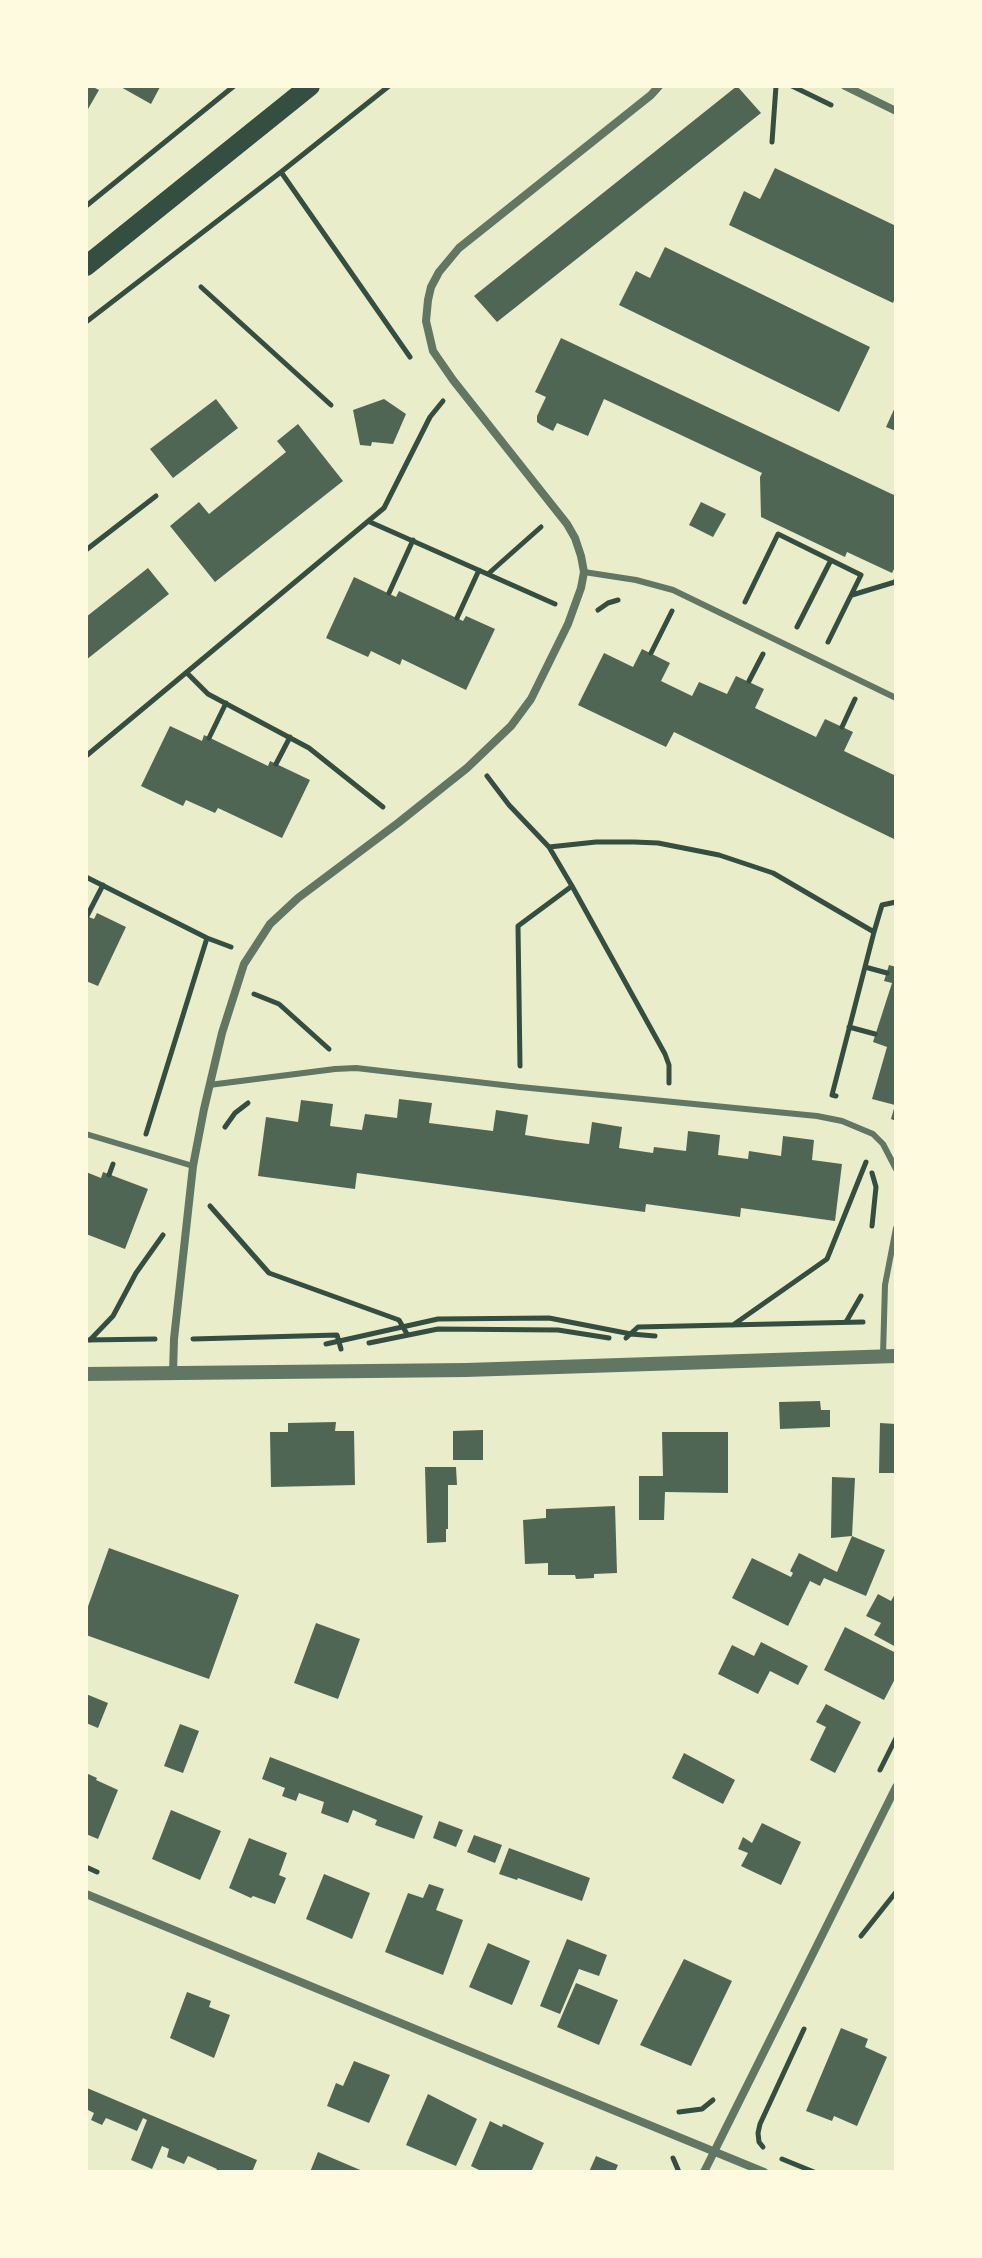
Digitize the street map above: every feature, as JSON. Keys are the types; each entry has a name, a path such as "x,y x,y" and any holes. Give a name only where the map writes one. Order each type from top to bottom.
{"main road":[{"path":"86,266 310,86"}],"street":[{"path":"173,1373 193,1166 222,1033 244,964 270,924 298,898 467,768 511,726 531,699 573,612 581,588 584,572 578,547 567,524 433,351 426,321 428,300 439,272 459,248 659,86"},
{"path":"845,86 896,111"},
{"path":"86,1374 466,1370 889,1356"},
{"path":"704,2172 896,1787"},
{"path":"86,1894 764,2172"}],"lane":[{"path":"584,572 673,590 896,698"},
{"path":"209,1085 356,1068 817,1116 842,1121 873,1134 890,1154 896,1169"},
{"path":"86,1134 193,1166"},
{"path":"889,1356 883,1322 885,1285 896,1228"}],"path":[{"path":"86,206 234,86"},
{"path":"86,322 389,86"},
{"path":"772,142 776,86"},
{"path":"281,172 417,367"},
{"path":"201,287 331,405"},
{"path":"434,390 451,411"},
{"path":"86,756 370,522 384,508 430,417 443,401"},
{"path":"86,550 156,496"},
{"path":"370,522 589,619 596,610 623,599"},
{"path":"488,574 543,525 548,532"},
{"path":"736,620 778,534 861,575 818,660"},
{"path":"389,593 413,540"},
{"path":"788,645 831,560"},
{"path":"457,618 479,570"},
{"path":"851,595 896,580"},
{"path":"555,604 560,591"},
{"path":"651,653 672,611 685,617"},
{"path":"750,648 776,661"},
{"path":"749,681 763,654"},
{"path":"187,673 208,694 309,748 387,810 377,818"},
{"path":"842,727 855,698 869,705"},
{"path":"209,738 226,703"},
{"path":"276,764 290,736"},
{"path":"487,775 509,805 549,847 572,886 665,1054 669,1065 669,1101"},
{"path":"549,847 596,842 658,843 719,855 773,873 874,932"},
{"path":"86,877 207,938 231,947 240,937"},
{"path":"87,916 103,885"},
{"path":"520,1087 518,926 572,886"},
{"path":"846,1100 832,1095 849,1027 882,905 896,902"},
{"path":"141,1150 207,938"},
{"path":"865,967 887,973"},
{"path":"236,987 279,1004 335,1055"},
{"path":"849,1027 875,1034"},
{"path":"219,1138 235,1113 255,1099"},
{"path":"732,1326 827,1259 864,1159 876,1187 871,1237"},
{"path":"210,1192 209,1205 269,1273 399,1320 407,1334"},
{"path":"88,1340 113,1316 136,1273 169,1228"},
{"path":"846,1322 860,1300 864,1286"},
{"path":"322,1345 438,1319 538,1318 666,1337"},
{"path":"367,1344 438,1329 548,1329 624,1340 638,1327 883,1322"},
{"path":"88,1340 337,1335 341,1350 354,1347"},
{"path":"875,1781 896,1738"},
{"path":"86,1867 101,1873"},
{"path":"861,1936 896,1892"},
{"path":"765,2149 759,2142 760,2124 806,2024"},
{"path":"668,2109 680,2113 702,2109 718,2092"},
{"path":"774,2155 814,2172"},
{"path":"673,2158 679,2172"}],"building":[{"path":"86,86 99,90 88,109 86,108"},
{"path":"119,86 158,86 160,87 151,104"},
{"path":"737,86 761,113 497,322 474,296"},
{"path":"775,168 896,226 896,295 893,303 729,225 744,191 760,199"},
{"path":"665,247 870,347 839,412 619,305 636,271 650,278"},
{"path":"561,338 896,496 896,565 892,573 847,552 845,557 761,517 762,473 604,399 588,436 557,423 553,431 541,425 537,422 537,416 546,397 535,392"},
{"path":"216,399 238,428 173,478 150,449"},
{"path":"384,399 406,414 393,444 372,442 371,446 360,445 353,410"},
{"path":"896,405 896,431 886,427"},
{"path":"298,424 343,481 215,582 170,526 199,502 209,514 286,452 277,441"},
{"path":"701,502 726,514 713,537 689,525"},
{"path":"148,568 169,594 86,660 86,617"},
{"path":"354,577 396,597 399,591 463,621 466,616 495,629 466,690 402,659 400,665 371,651 368,657 326,638"},
{"path":"642,649 670,663 661,681 692,696 699,682 727,694 736,676 764,689 755,708 816,737 825,719 853,732 844,751 896,776 896,840 674,732 666,747 578,705 604,653 633,667"},
{"path":"170,726 202,741 204,735 268,766 270,761 310,780 282,838 218,808 215,813 186,800 183,806 141,786"},
{"path":"97,913 126,927 98,986 86,981 86,916 94,919"},
{"path":"889,965 896,967 896,1121 891,1119 895,1105 872,1099 887,1047 873,1042 892,983 884,981"},
{"path":"399,1099 432,1103 429,1123 493,1131 496,1110 528,1115 525,1135 557,1140 589,1144 592,1122 622,1127 619,1148 653,1153 654,1147 686,1151 688,1131 720,1135 718,1155 748,1159 749,1151 781,1156 783,1136 814,1140 812,1160 842,1164 835,1221 741,1208 740,1217 646,1204 645,1212 357,1173 355,1189 258,1176 266,1117 298,1122 301,1100 333,1104 330,1126 362,1130 365,1114 397,1118"},
{"path":"86,1172 101,1178 103,1172 148,1189 125,1249 86,1234"},
{"path":"820,1401 821,1410 830,1410 830,1427 780,1429 779,1402"},
{"path":"336,1422 335,1431 354,1431 355,1485 271,1487 270,1432 288,1432 288,1423"},
{"path":"880,1423 896,1424 896,1473 879,1473"},
{"path":"483,1430 483,1460 453,1460 453,1431"},
{"path":"662,1432 728,1432 728,1493 665,1492 664,1520 639,1520 639,1476 663,1476"},
{"path":"425,1467 456,1467 457,1485 448,1485 446,1542 427,1543"},
{"path":"832,1477 855,1478 852,1536 831,1538"},
{"path":"615,1506 617,1573 576,1579 575,1575 548,1575 548,1563 525,1564 523,1520 546,1518 546,1509"},
{"path":"852,1536 885,1550 866,1596 824,1578 820,1586 810,1581 788,1626 732,1598 752,1558 791,1577 793,1573 790,1571 799,1553 837,1572"},
{"path":"109,1548 239,1595 209,1679 86,1635 86,1612"},
{"path":"896,1592 896,1647 874,1635 881,1623 866,1616 878,1594 891,1601"},
{"path":"316,1623 360,1639 338,1699 294,1683"},
{"path":"845,1627 896,1653 896,1677 884,1700 824,1670"},
{"path":"761,1642 808,1666 798,1685 770,1671 758,1694 718,1674 732,1645 754,1656"},
{"path":"86,1694 108,1703 98,1728 86,1723"},
{"path":"826,1704 861,1722 835,1773 810,1760 826,1727 816,1722"},
{"path":"180,1724 199,1731 183,1773 164,1766"},
{"path":"684,1753 735,1780 723,1804 672,1778"},
{"path":"270,1757 423,1816 414,1839 375,1825 377,1820 353,1810 348,1823 321,1813 324,1802 299,1793 296,1801 282,1796 285,1788 262,1779"},
{"path":"86,1773 118,1790 98,1839 86,1834"},
{"path":"171,1810 221,1831 200,1880 152,1859"},
{"path":"439,1821 463,1830 456,1847 433,1838"},
{"path":"762,1823 801,1842 781,1885 741,1866 748,1853 738,1849 743,1837 752,1843"},
{"path":"474,1835 502,1845 495,1863 467,1852"},
{"path":"249,1838 287,1853 279,1875 286,1878 275,1904 229,1888"},
{"path":"509,1848 590,1878 582,1901 499,1874"},
{"path":"324,1874 370,1893 352,1939 306,1919"},
{"path":"429,1884 444,1889 436,1910 463,1920 443,1975 385,1952 408,1893 423,1898"},
{"path":"567,1939 607,1955 599,1976 579,1969 560,2014 540,2006"},
{"path":"488,1943 530,1961 512,2005 469,1987"},
{"path":"684,1959 732,1981 691,2066 640,2045"},
{"path":"576,1983 618,2000 599,2045 557,2027"},
{"path":"187,1992 211,2001 209,2007 230,2015 214,2058 170,2038"},
{"path":"841,2028 868,2039 865,2047 887,2057 857,2126 834,2116 832,2121 806,2111"},
{"path":"354,2061 390,2075 369,2123 327,2106 336,2083 343,2086"},
{"path":"87,2088 257,2160 252,2172 215,2172 217,2169 188,2156 184,2164 167,2157 169,2149 162,2146 152,2169 131,2160 147,2120 143,2118 137,2131 106,2118 102,2125 91,2120 94,2113 86,2109"},
{"path":"428,2094 477,2119 456,2166 406,2145"},
{"path":"490,2121 544,2143 531,2172 483,2172 471,2166"},
{"path":"318,2152 365,2172 310,2172"},
{"path":"596,2156 618,2165 615,2172 589,2172"}]}
